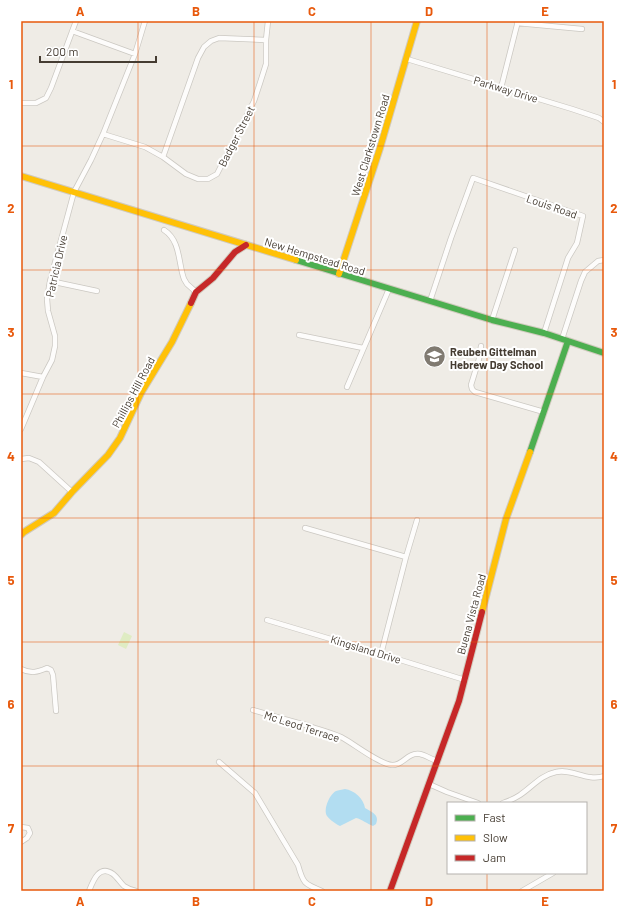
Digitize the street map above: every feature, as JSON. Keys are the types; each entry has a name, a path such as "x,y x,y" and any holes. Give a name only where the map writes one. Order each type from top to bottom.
{"street":[{"path":"21,103 36,103 46,98 76,21"},
{"name":"Patricia Drive","path":"21,429 52,360 55,346 55,336 48,311 47,299 50,281 74,192 92,160 103,134 135,54 145,21"},
{"name":"Badger Street","path":"103,134 145,147 163,157 186,174 198,179 208,179 217,174 254,101 260,83 266,64 268,21"},
{"name":"West Clarkstown Road","path":"339,274 370,181 417,21"},
{"path":"501,88 518,22 582,29"},
{"path":"72,31 135,54"},
{"path":"163,157 198,58 204,47 210,41 219,38 266,40"},
{"name":"Parkway Drive","path":"407,59 599,118 604,122"},
{"name":"New Hempstead Road","path":"21,176 339,274 492,320 565,340 604,353"},
{"name":"Louis Road","path":"430,301 473,178 583,216 577,243 568,258 544,334"},
{"path":"164,230 171,235 174,240 184,279 196,292"},
{"name":"Phillips Hill Road","path":"21,535 54,512 108,455 120,438 141,393 172,342 196,292 213,278 235,252 246,245"},
{"path":"492,320 515,250"},
{"path":"565,340 581,281 586,272 598,261 604,260"},
{"path":"50,281 97,291"},
{"path":"346,387 389,289"},
{"path":"299,335 363,348"},
{"name":"Buena Vista Road","path":"390,891 452,721 506,519 544,412 565,340"},
{"path":"481,346 479,359 471,384 472,389 475,392 544,412"},
{"path":"21,373 44,377"},
{"path":"21,459 29,458 39,462 72,492"},
{"path":"381,654 417,520"},
{"path":"305,528 406,557"},
{"name":"Kingsland Drive","path":"267,620 464,680"},
{"path":"21,669 26,672 34,673 47,668 51,670 56,711"},
{"name":"Mc Leod Terrace","path":"253,710 341,737 380,761 392,765 397,764 415,754 420,754 437,761"},
{"path":"219,762 255,793 298,865 302,878 312,887 322,891"},
{"path":"505,802 520,795 543,777 558,771 591,778 600,778 604,776"},
{"path":"429,784 475,802"},
{"path":"21,828 28,828 30,833 27,838 21,842"},
{"path":"90,891 94,878 99,872 106,871 113,874 124,886 136,891"},
{"path":"522,891 552,874"}],"green space":[{"path":"124,632 132,636 126,649 118,645"}],"water":[{"path":"345,789 352,791 358,796 363,801 365,808 375,814 377,818 376,824 373,826 356,818 340,826 327,816 326,807 333,793"}],"traffic: fast":[{"path":"296,260 492,320 544,333 604,353"},
{"path":"530,452 568,341"}],"traffic: slow":[{"path":"339,274 380,148 417,21"},
{"path":"21,176 296,260"},
{"path":"21,535 54,513 108,455 120,438 141,393 172,342 191,303"},
{"path":"482,612 506,519 530,452"}],"traffic: jam":[{"path":"191,303 196,292 213,278 235,252 246,245"},
{"path":"390,891 459,701 482,612"}],"place":[{"name":"Reuben Gittelman Hebrew Day School","path":"435,357"}]}
